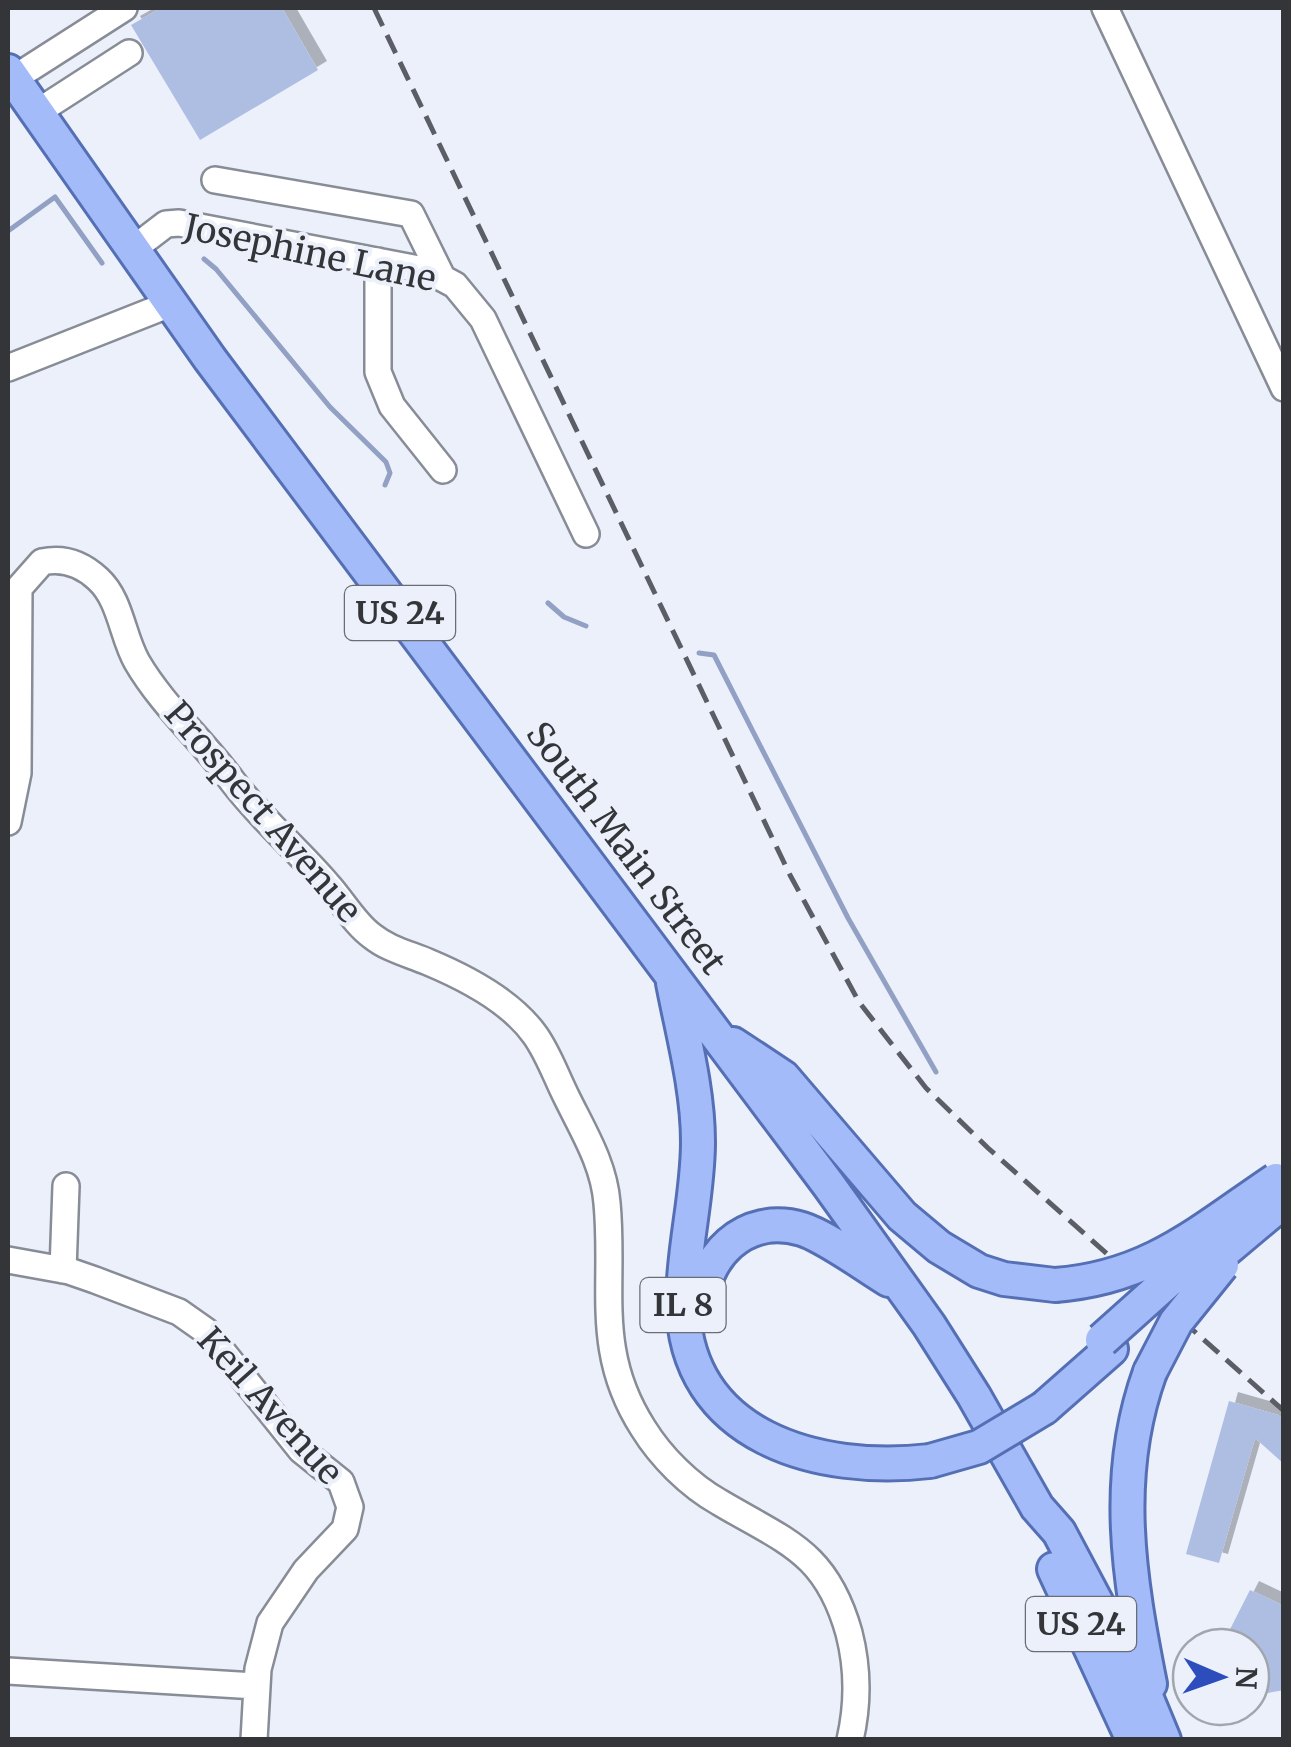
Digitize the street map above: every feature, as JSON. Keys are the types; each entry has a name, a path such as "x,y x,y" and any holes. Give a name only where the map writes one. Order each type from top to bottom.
{"main road":[{"name":"US 24","path":"10,75 132,250"},
{"name":"South Main Street","path":"132,250 902,1287 974,1396 1037,1507 1059,1532 1152,1734"},
{"name":"IL 8","path":"671,974 698,1137 697,1184 684,1276 684,1316 692,1354 706,1383 730,1414 762,1437 794,1452 856,1464 928,1454 1040,1402 1282,1189"},
{"path":"714,1031 783,1077 902,1216 939,1247 979,1271 1004,1279 1054,1285 1092,1282 1142,1266 1282,1189"},
{"path":"1152,1734 1135,1587 1128,1566 1132,1434 1150,1372 1188,1304 1282,1189"},
{"name":"IL 8","path":"902,1287 814,1234 792,1227 762,1227 731,1240 715,1257 701,1293 702,1330 712,1362 727,1387 757,1416 778,1429 839,1449 928,1454"}],"street":[{"path":"10,75 124,8"},
{"path":"1105,8 1284,388"},
{"path":"36,113 129,53"},
{"path":"205,226 211,179 411,214 442,277"},
{"name":"Josephine Lane","path":"132,250 166,224 205,226 378,260 442,277 455,285 483,319 586,534"},
{"path":"378,260 378,372 392,406 443,470"},
{"path":"8,368 170,304"},
{"name":"Prospect Avenue","path":"8,822 18,773 19,588 42,562 72,562 106,589 138,663 154,686 244,796 312,866 367,933 458,977 506,1006 535,1034 600,1165 607,1203 606,1308 611,1346 632,1409 659,1450 716,1501 789,1541 830,1584 842,1610 854,1659 856,1692 850,1740"},
{"path":"63,1270 66,1186"},
{"name":"Keil Avenue","path":"8,1260 63,1270 179,1312 197,1323 301,1450 341,1482 350,1507 345,1530 306,1570 278,1608 264,1638 256,1686"},
{"path":"8,1671 256,1686 254,1740"}],"building":[{"path":"161,8 282,8 318,70 200,140 131,25"},
{"path":"1229,1401 1284,1420 1284,1464 1255,1438 1219,1563 1186,1554"},
{"path":"1250,1590 1284,1606 1284,1690 1271,1692 1271,1627 1231,1627"}],"waterway":[{"path":"8,231 55,197 102,263"},
{"path":"204,259 330,407 386,462 390,473 385,485"},
{"path":"548,603 564,617 586,626"},
{"path":"699,653 714,655 848,918 936,1072"}],"railway":[{"path":"374,8 790,875 859,1002 926,1088 988,1148 1284,1411"}]}
